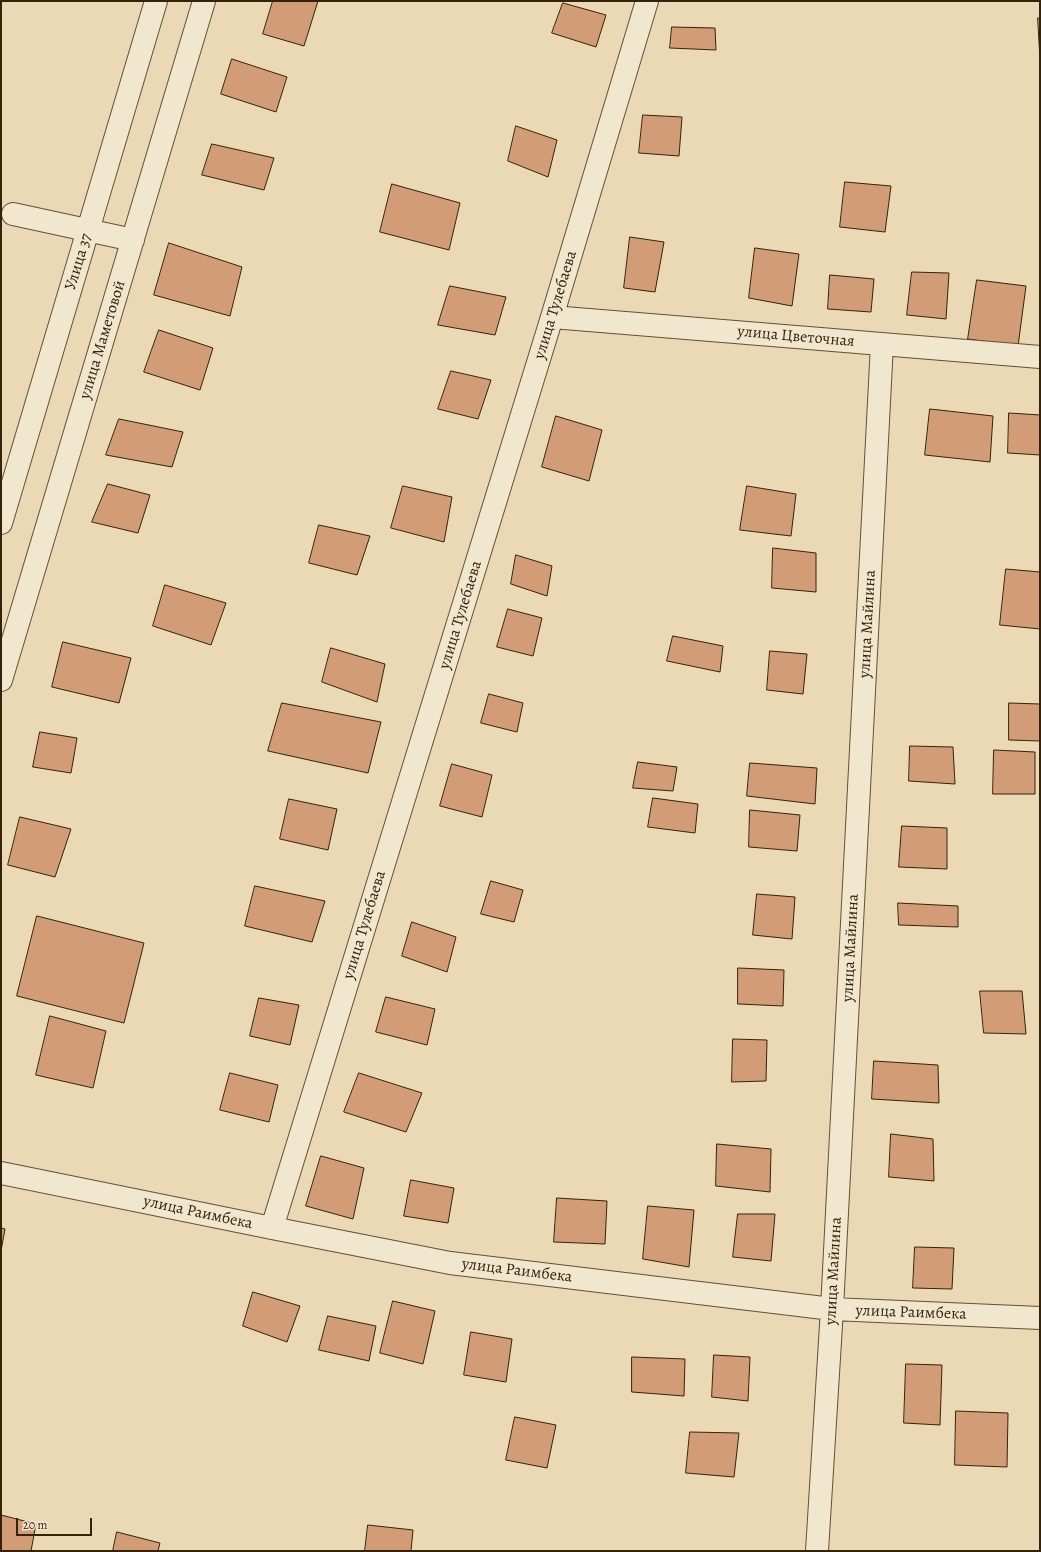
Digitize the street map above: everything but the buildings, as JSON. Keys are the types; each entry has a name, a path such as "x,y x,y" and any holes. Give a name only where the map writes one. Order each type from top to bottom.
{"street":[{"name":"Улица 37","path":"1,523 156,1"},
{"name":"улица Маметовой","path":"1,680 204,1"},
{"name":"улица Тулебаева","path":"272,1228 552,317 647,1"},
{"path":"13,214 133,240"},
{"name":"улица Цветочная","path":"552,317 1040,357"},
{"name":"улица Майлина","path":"817,1551 832,1309 882,344"},
{"name":"улица Раимбека","path":"1,1173 450,1263 832,1309 1040,1318"}]}
